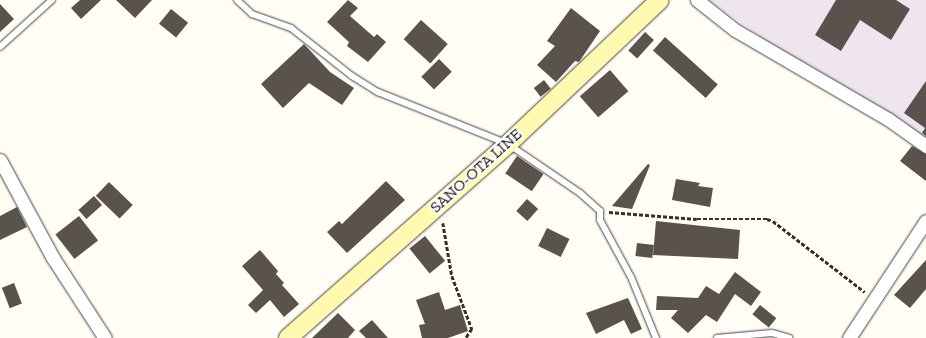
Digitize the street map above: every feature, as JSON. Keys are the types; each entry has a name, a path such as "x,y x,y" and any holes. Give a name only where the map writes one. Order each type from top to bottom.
{"main road":[{"name":"SANO-OTA LINE","path":"288,338 508,144 656,1"}],"street":[{"path":"697,0 735,30 888,119 926,146"},
{"path":"0,160 53,258 105,338"},
{"path":"849,338 876,301 926,221"}],"lane":[{"path":"0,47 52,0"},
{"path":"237,0 252,14 291,28 352,76 378,92 508,144 553,173 600,211 600,220 631,277 656,338"},
{"path":"717,338 772,333 789,338"}],"path":[{"path":"435,208 445,230 446,250 452,276 472,329 466,338"},
{"path":"600,211 697,219 767,219 876,301"}],"shaded area":[{"path":"709,0 926,0 926,140 766,41"}],"building":[{"path":"80,0 101,0 81,19 71,8"},
{"path":"116,0 152,0 135,18"},
{"path":"348,0 358,8 350,16 374,37 377,34 386,42 368,62 347,46 349,42 327,22"},
{"path":"836,0 896,0 910,9 891,40 860,20 841,51 815,35"},
{"path":"0,4 14,19 0,32"},
{"path":"571,8 600,31 579,62 575,61 556,82 537,65 555,46 547,41"},
{"path":"171,9 188,23 176,38 159,24"},
{"path":"421,20 448,44 430,63 404,39"},
{"path":"645,32 654,40 637,59 628,51"},
{"path":"665,37 718,85 706,98 653,50"},
{"path":"304,44 330,72 354,88 342,105 309,83 283,108 261,84"},
{"path":"439,59 452,72 434,89 421,77"},
{"path":"610,70 628,91 598,117 580,96"},
{"path":"544,80 551,89 541,97 534,88"},
{"path":"926,81 926,136 922,133 925,128 904,113"},
{"path":"912,146 926,154 926,181 900,161"},
{"path":"517,156 544,174 532,191 505,173"},
{"path":"648,164 650,165 632,209 612,206"},
{"path":"676,179 700,183 698,186 713,188 710,207 672,200"},
{"path":"386,181 405,200 347,253 327,232 339,221 342,224"},
{"path":"109,182 133,205 120,219 96,196"},
{"path":"94,196 102,205 86,219 78,210"},
{"path":"527,199 538,209 527,221 516,211"},
{"path":"17,207 27,227 0,240 0,216"},
{"path":"79,216 98,240 74,259 55,234"},
{"path":"656,221 740,230 738,259 653,255"},
{"path":"547,228 569,239 561,257 538,246"},
{"path":"425,236 445,261 430,273 409,249"},
{"path":"637,243 654,245 652,258 635,256"},
{"path":"260,250 278,271 276,274 284,283 282,285 299,304 284,317 270,300 256,313 248,305 263,290 242,266"},
{"path":"926,260 926,289 910,308 894,295"},
{"path":"735,272 761,292 751,306 735,294 717,322 706,315 688,333 671,318 678,310 656,310 657,296 698,298 706,286 719,294"},
{"path":"14,283 22,304 10,308 2,288"},
{"path":"439,292 445,310 460,305 468,331 448,338 422,338 419,325 425,324 416,300"},
{"path":"628,298 642,329 631,334 624,320 596,334 586,313"},
{"path":"760,305 776,318 769,328 752,314"},
{"path":"338,313 355,330 348,338 312,338"},
{"path":"372,320 388,338 366,338 359,331"}]}
